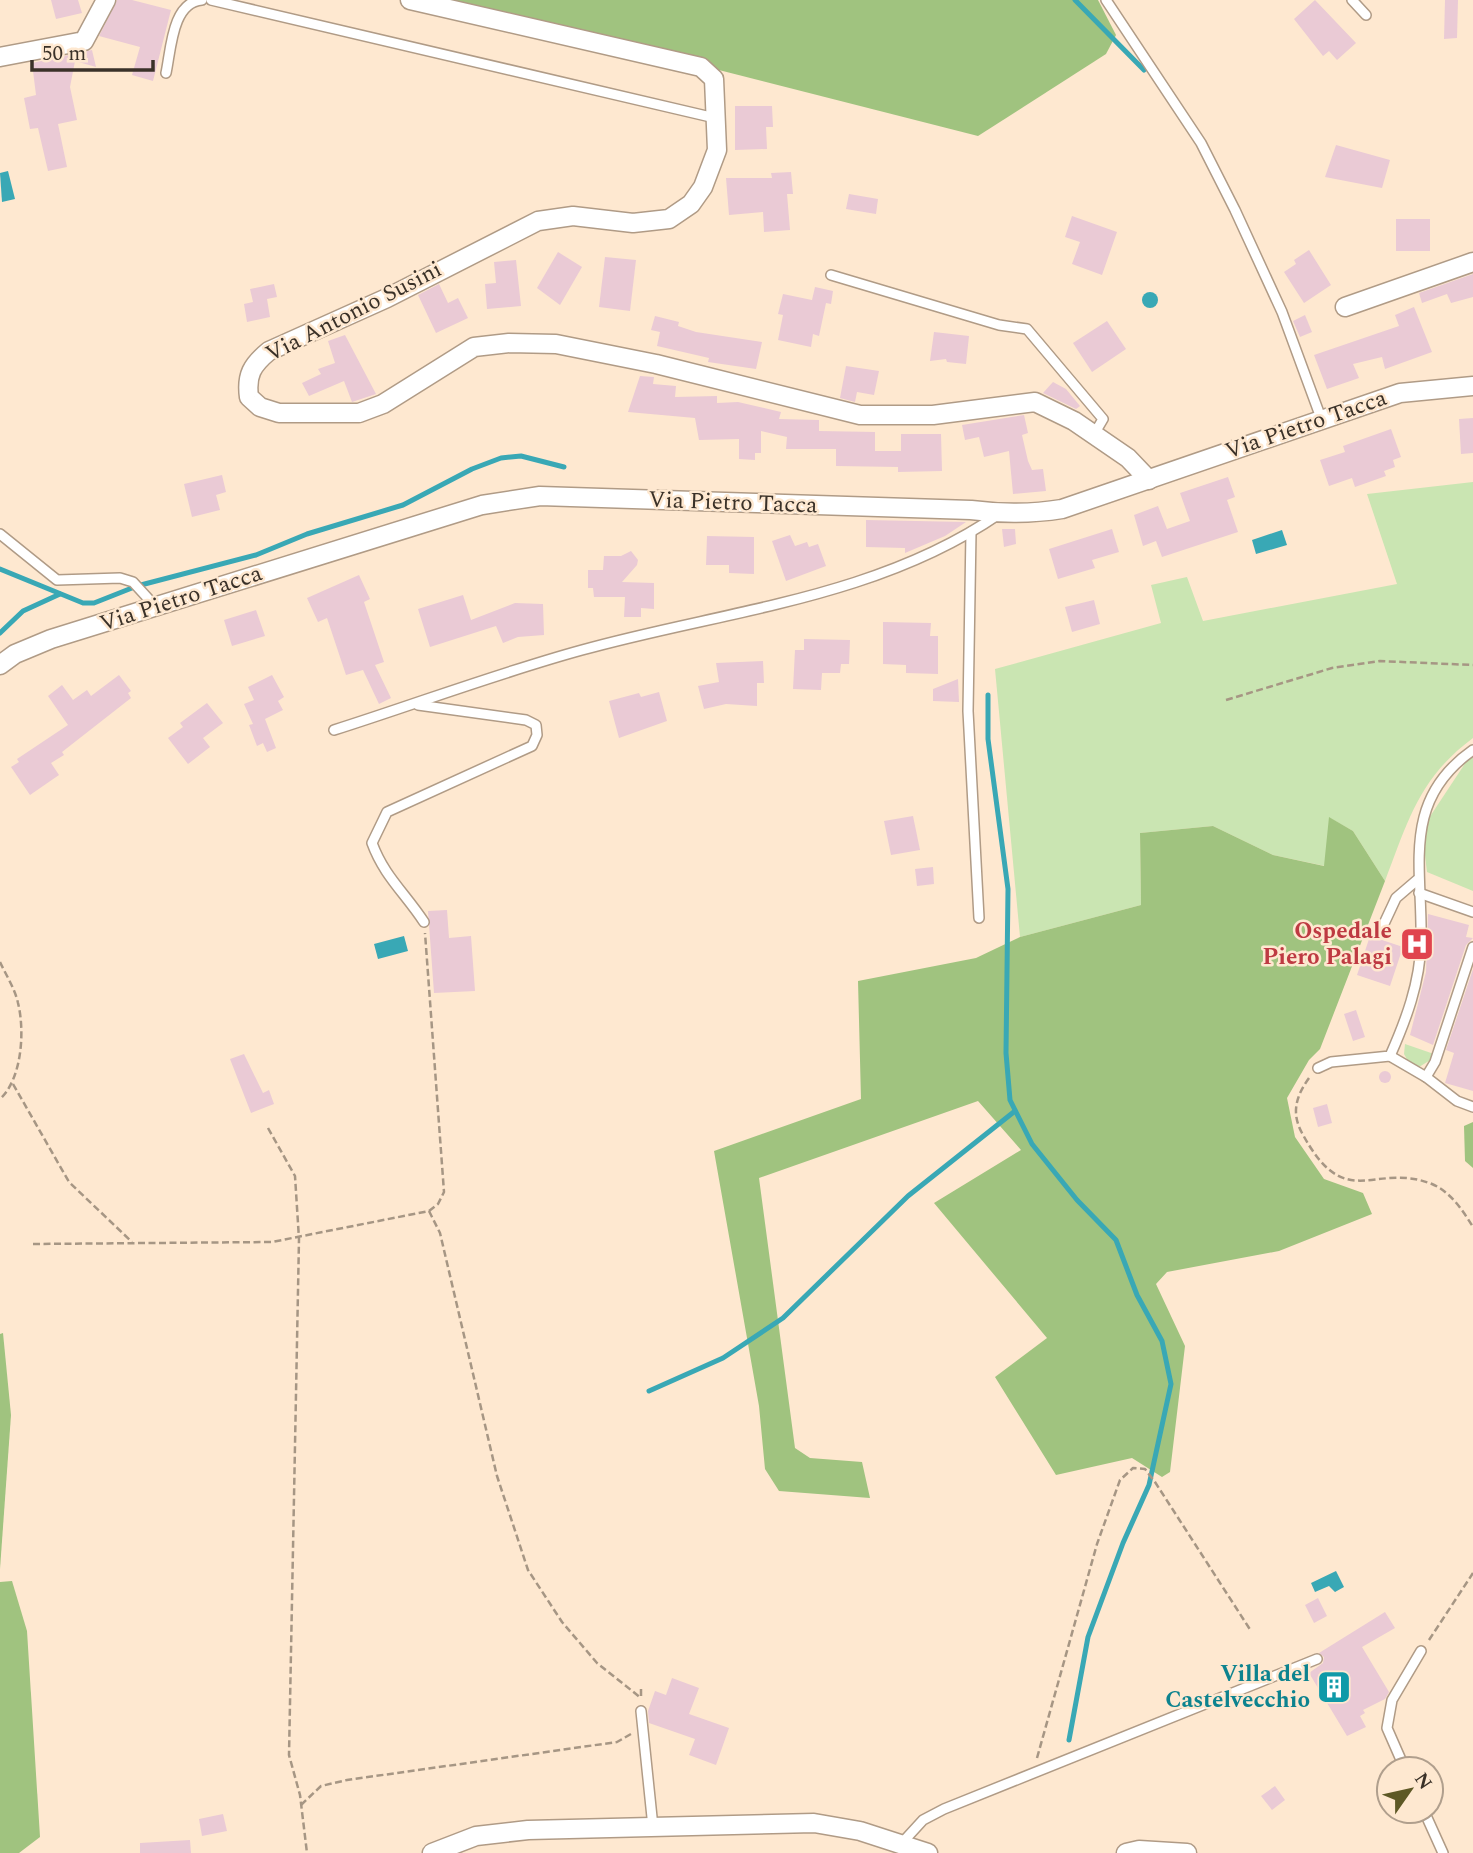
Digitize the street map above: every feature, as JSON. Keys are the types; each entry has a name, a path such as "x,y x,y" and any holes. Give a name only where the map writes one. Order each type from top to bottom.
{"street":[{"path":"0,57 84,41 106,0"},
{"name":"Via Antonio Susini","path":"410,0 701,66 714,79 717,150 703,187 691,204 669,219 633,223 573,216 538,221 387,298 269,351 253,364 247,382 249,397 260,407 279,413 359,414 383,404 474,347 509,343 556,344 656,364 860,415 933,415 1035,402 1074,421 1129,458 1149,480"},
{"path":"1345,307 1473,262"},
{"name":"Via Pietro Tacca","path":"0,665 15,654 51,639 482,505 540,496 971,510 999,514 1062,509 1400,393 1473,386"},
{"path":"432,1853 476,1836 528,1830 835,1825 928,1853"},
{"path":"1126,1853 1139,1850 1187,1853"}],"lane":[{"path":"166,73 179,16 186,5 202,0"},
{"path":"211,0 715,118"},
{"path":"1106,0 1201,143 1282,312 1321,418"},
{"path":"1352,0 1366,15"},
{"path":"831,275 999,325 1027,329 1103,419 1093,436"},
{"path":"334,730 582,650 808,597 909,562 971,532 999,514"},
{"path":"971,532 968,711 979,918"},
{"path":"0,534 57,580 120,578 133,582 157,607"},
{"path":"416,705 526,720 536,725 537,735 532,746 387,812 372,843 381,868 407,896 424,922"},
{"path":"1390,1056 1411,1009 1421,944 1417,842 1422,817 1437,788 1461,758 1473,750"},
{"path":"1382,928 1396,898 1417,880"},
{"path":"1419,893 1473,912"},
{"path":"1426,1077 1435,1062 1473,947"},
{"path":"1318,1068 1331,1062 1390,1056 1426,1077 1457,1101 1473,1107"},
{"path":"1399,1755 1387,1728 1392,1700 1421,1651"},
{"path":"901,1844 923,1820 1317,1659"},
{"path":"641,1711 653,1827"},
{"path":"1430,1825 1443,1853"}],"path":[{"path":"1226,700 1332,668 1380,661 1473,665"},
{"path":"33,1244 299,1239 313,1233 429,1211 444,1192 424,922"},
{"path":"0,962 18,1004 20,1056 13,1084 0,1099"},
{"path":"1318,1068 1297,1097 1296,1111 1300,1130 1323,1165 1335,1175 1351,1181 1410,1180 1432,1184 1461,1208 1473,1227"},
{"path":"13,1084 69,1182 134,1243"},
{"path":"268,1128 295,1176 299,1239 289,1755 301,1805 307,1853"},
{"path":"429,1211 440,1233 497,1476 528,1570 562,1622 597,1663 641,1698 641,1689"},
{"path":"1031,1774 1097,1544 1120,1480 1133,1468 1145,1469 1155,1482 1251,1631"},
{"path":"1421,1651 1473,1573"},
{"path":"301,1805 321,1786 347,1780 617,1742 633,1733 641,1711"}],"green space":[{"path":"444,0 1098,0 1116,35 1106,54 978,136"},
{"path":"1473,482 1473,738 1455,753 1427,785 1409,820 1385,881 1353,831 1330,818 1325,866 1273,855 1213,826 1140,833 1141,905 1020,937 995,669 1161,623 1151,585 1187,577 1203,621 1397,584 1367,494"},
{"path":"1473,757 1473,891 1427,872 1423,839 1429,818 1466,762"},
{"path":"1329,817 1353,831 1385,881 1320,1049 1309,1060 1287,1098 1295,1137 1324,1179 1363,1193 1372,1214 1279,1251 1167,1272 1156,1284 1185,1346 1170,1472 1162,1477 1132,1458 1056,1475 995,1377 1047,1338 934,1203 1021,1150 978,1101 759,1178 795,1448 810,1458 862,1462 870,1498 779,1491 765,1469 759,1406 714,1151 861,1099 858,981 976,958 1020,937 1141,905 1140,833 1213,826 1273,855 1324,866"},
{"path":"1405,1044 1434,1054 1432,1059 1419,1067 1409,1063 1404,1054"},
{"path":"1473,1122 1473,1168 1465,1161 1464,1126"},
{"path":"3,1333 11,1415 0,1569 0,1334"},
{"path":"12,1581 27,1631 40,1837 19,1853 0,1853 0,1582"}],"water":[{"path":"8,171 15,199 2,202 0,173"},
{"path":"1150,292 1156,294 1156,306 1150,308 1144,306 1142,300 1144,294"},
{"path":"1282,530 1287,545 1256,554 1252,540"},
{"path":"404,936 408,951 378,959 374,944"},
{"path":"1336,1571 1344,1587 1335,1592 1329,1586 1315,1592 1311,1583"}],"building":[{"path":"51,0 78,0 82,13 56,19"},
{"path":"117,0 132,0 171,10 153,81 132,75 140,47 99,36"},
{"path":"1315,0 1356,43 1337,60 1329,51 1323,56 1294,19"},
{"path":"1445,0 1458,0 1457,38 1444,39"},
{"path":"92,50 96,67 75,61 70,87 77,120 58,124 67,167 48,171 38,128 30,129 24,98 36,95 32,63"},
{"path":"735,106 772,106 773,127 766,127 767,149 735,150"},
{"path":"1336,145 1390,160 1382,188 1325,177"},
{"path":"791,172 793,194 787,194 790,230 764,232 763,212 729,215 726,178 772,178 771,173"},
{"path":"849,194 878,199 876,214 846,209"},
{"path":"1072,216 1117,232 1102,275 1072,264 1080,242 1065,237"},
{"path":"1396,219 1430,219 1430,251 1396,251"},
{"path":"1309,250 1331,285 1304,303 1284,272 1296,264 1294,260"},
{"path":"558,252 582,267 560,305 537,288"},
{"path":"605,257 636,260 630,311 599,307"},
{"path":"516,260 521,306 487,309 485,284 496,283 494,262"},
{"path":"1473,274 1473,297 1451,303 1447,294 1422,303 1419,293"},
{"path":"274,284 277,297 267,299 270,317 247,322 244,304 253,302 250,289"},
{"path":"439,284 448,303 458,298 468,318 436,333 418,295"},
{"path":"815,287 833,291 831,304 826,303 819,336 813,334 811,347 778,340 783,315 778,314 783,294 812,300"},
{"path":"1414,307 1432,352 1385,369 1382,357 1353,364 1359,378 1327,389 1314,355 1399,326 1395,315"},
{"path":"1305,315 1312,332 1300,337 1293,321"},
{"path":"655,316 679,322 678,326 696,332 762,342 756,369 708,362 709,358 657,346 660,332 651,330"},
{"path":"1107,321 1126,349 1092,372 1073,343"},
{"path":"934,332 969,336 966,364 947,362 946,359 930,361"},
{"path":"345,335 376,394 352,402 344,381 309,396 302,383 321,374 318,369 335,363 328,341"},
{"path":"846,366 879,371 874,395 857,392 855,402 840,398"},
{"path":"640,376 654,377 653,384 676,386 675,397 717,396 717,403 738,402 781,412 779,419 819,420 819,431 875,432 875,451 901,451 901,434 941,434 942,471 898,472 898,467 836,466 836,449 786,449 787,437 761,431 761,453 755,453 755,460 739,459 739,439 699,440 695,418 628,412"},
{"path":"1053,382 1066,389 1080,406 1076,409 1043,393"},
{"path":"1024,415 1028,433 1022,435 1028,461 1032,470 1043,469 1046,491 1013,494 1009,451 984,457 979,437 965,440 962,425"},
{"path":"1473,418 1473,453 1461,454 1459,419"},
{"path":"1391,429 1401,457 1393,460 1395,467 1384,471 1386,476 1355,487 1352,478 1329,486 1320,460 1345,452 1343,446"},
{"path":"222,475 226,492 216,495 220,510 192,517 184,484"},
{"path":"1228,477 1235,497 1227,500 1238,532 1162,557 1156,541 1143,546 1134,515 1158,506 1167,529 1190,521 1180,493"},
{"path":"866,520 966,522 945,536 905,553 905,548 866,547"},
{"path":"1002,529 1015,529 1016,544 1004,547"},
{"path":"1112,529 1119,552 1092,560 1095,568 1058,579 1049,549"},
{"path":"790,535 795,546 807,542 809,547 818,544 826,566 786,581 772,541"},
{"path":"707,536 754,537 754,574 729,573 729,565 706,565"},
{"path":"631,551 638,560 637,565 622,582 654,583 654,609 641,608 641,617 624,617 625,597 594,597 593,588 588,588 588,570 603,570 604,556 621,556"},
{"path":"359,575 370,599 364,602 384,662 375,665 391,698 379,704 363,670 346,675 327,618 318,622 307,598"},
{"path":"463,595 471,620 515,603 543,604 544,635 518,637 503,643 496,626 430,647 418,609"},
{"path":"1094,600 1100,624 1072,632 1065,607"},
{"path":"256,610 265,636 232,646 224,620"},
{"path":"883,622 931,623 930,636 938,636 938,674 906,673 906,665 883,664"},
{"path":"804,639 850,640 849,664 841,664 840,673 822,673 821,690 793,689 795,650 804,650"},
{"path":"763,661 764,683 757,683 757,706 726,704 704,709 698,686 719,682 716,663"},
{"path":"119,675 131,691 128,693 131,698 62,752 64,755 51,763 59,775 30,795 11,767 19,762 17,759 68,725 48,696 62,685 73,700 87,690 91,696"},
{"path":"272,675 284,697 278,701 283,710 265,719 276,748 267,752 263,743 257,746 249,725 253,724 244,704 254,700 248,687"},
{"path":"958,679 959,702 933,701 933,689"},
{"path":"659,692 667,721 619,738 609,701 639,693 641,697"},
{"path":"207,703 223,723 203,738 210,747 188,764 168,738 183,727 180,723"},
{"path":"913,816 920,850 891,855 884,821"},
{"path":"933,867 934,884 917,886 915,869"},
{"path":"447,910 449,938 471,936 475,991 434,993 428,911"},
{"path":"1428,914 1469,925 1466,937 1473,938 1466,945 1433,1045 1410,1035 1426,972"},
{"path":"1370,936 1403,947 1390,986 1357,975"},
{"path":"1473,969 1473,1091 1445,1083 1454,1053 1446,1050"},
{"path":"1356,1010 1365,1037 1353,1041 1344,1014"},
{"path":"244,1054 263,1093 269,1090 274,1104 251,1113 230,1059"},
{"path":"1385,1071 1391,1077 1385,1083 1379,1077"},
{"path":"1327,1104 1332,1123 1318,1127 1313,1108"},
{"path":"1318,1598 1327,1616 1314,1623 1305,1605"},
{"name":"Villa del Castelvecchio","path":"1385,1612 1395,1628 1362,1647 1389,1692 1385,1699 1363,1710 1365,1713 1360,1716 1366,1727 1347,1736 1309,1673 1323,1663 1324,1657 1319,1653"},
{"path":"672,1678 699,1688 689,1714 729,1728 716,1765 689,1755 695,1739 649,1723 648,1711 655,1691 666,1695"},
{"path":"1275,1786 1285,1800 1272,1810 1261,1796"},
{"path":"223,1814 227,1831 202,1836 199,1819"},
{"path":"190,1840 191,1853 140,1853 140,1843"}],"waterway":[{"path":"1075,0 1144,70"},
{"path":"0,569 83,603 94,603 137,586 256,555 307,534 403,505 472,469 501,458 521,456 564,467"},
{"path":"0,633 23,611 60,594"},
{"path":"988,695 988,739 1008,889 1006,1053 1010,1100 1032,1144 1077,1200 1116,1240 1137,1295 1162,1341 1171,1384 1149,1485 1123,1543 1088,1637 1069,1740"},
{"path":"649,1391 723,1358 783,1318 908,1196 1015,1111"}],"place":[{"name":"Ospedale Piero Palagi","path":"1417,944"},
{"name":"Villa del Castelvecchio","path":"1334,1687"}]}
